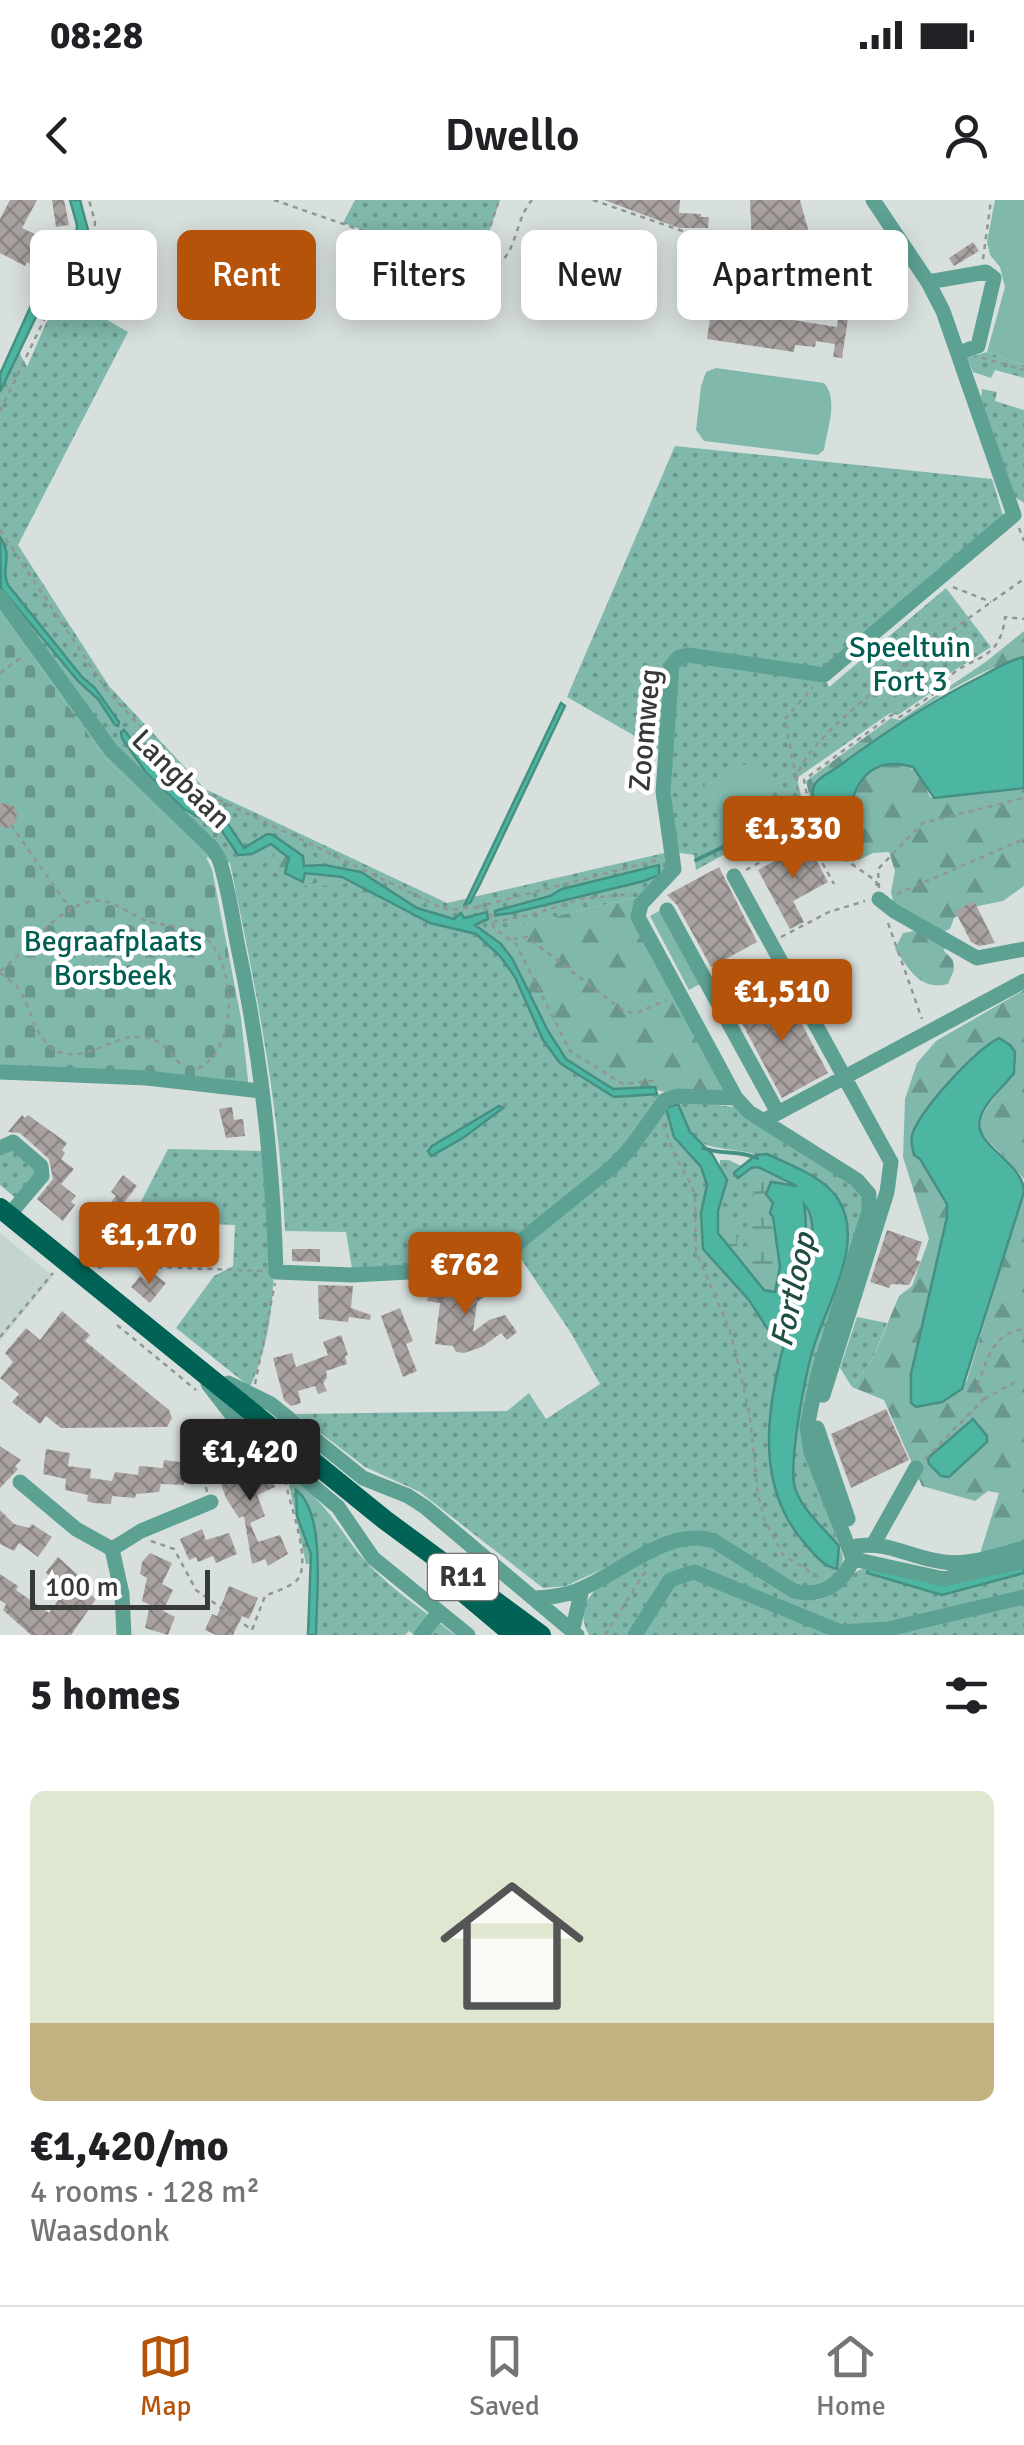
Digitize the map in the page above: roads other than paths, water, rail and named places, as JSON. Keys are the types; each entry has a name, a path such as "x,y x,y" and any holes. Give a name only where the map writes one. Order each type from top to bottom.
{"main road":[{"name":"R11","path":"4,1212 385,1520 541,1635"},
{"name":"R11","path":"385,1520 403,1542 514,1635"}],"street":[{"path":"872,200 928,282 961,358 978,346 994,278 986,272 928,282"},
{"name":"Zoomweg","path":"736,1098 638,917 641,904 674,869 663,792 672,665 678,656 688,655 824,675 1014,515 961,358"},
{"name":"Langbaan","path":"0,597 111,750 216,854 246,982 262,1090 276,1272 409,1272 473,1263 506,1252 611,1168 629,1150 665,1097 736,1098"},
{"path":"734,876 891,1162 892,1172 825,1387 818,1428 855,1552"},
{"path":"879,899 977,958 1024,949"},
{"path":"668,910 770,1117"},
{"path":"770,1117 1024,981"},
{"path":"0,1072 147,1078 262,1090"},
{"path":"736,1098 770,1117 857,1180 870,1202 818,1374 808,1427 811,1452 855,1552 944,1579 1024,1561"},
{"path":"0,1148 12,1142 41,1166 42,1176 4,1212"},
{"path":"202,1372 224,1379 282,1412 355,1472 425,1507 575,1632"},
{"path":"202,1372 211,1390 238,1423 338,1507 374,1558 468,1635"},
{"path":"536,1598 582,1589 682,1538 703,1537 794,1592 816,1594 834,1586 855,1552 874,1543 916,1468"},
{"path":"20,1482 76,1529 112,1548 122,1594 124,1635"},
{"path":"112,1548 212,1502"},
{"path":"874,1543 946,1563 1024,1548"},
{"path":"635,1635 670,1580 685,1573 709,1576 840,1632 888,1629 1024,1597"},
{"path":"575,1632 582,1589"},
{"path":"421,1635 439,1612"}],"water":[{"path":"70,200 80,200 88,230 77,230"},
{"path":"30,308 30,320 34,320 0,392 0,374"},
{"path":"0,537 6,551 8,585 95,688 118,726 1,588"},
{"path":"1024,657 1024,788 934,798 913,767 883,766 871,771 856,790 849,832 828,834 813,803 813,790 820,779 926,706"},
{"path":"561,703 565,706 480,884 470,903 465,904"},
{"path":"124,730 191,802 213,810 228,824 244,848 267,834 273,835 303,856 304,866 324,865 361,872 417,908 454,919 461,913 464,918 487,912 488,919 475,925 501,944 513,960 566,1059 613,1089 655,1087 657,1094 614,1097 560,1063 543,1040 515,977 476,934 430,923 342,877 305,873 303,882 285,873 289,858 271,844 252,854 238,855 220,828 184,809 147,774 122,738"},
{"path":"659,865 659,875 644,881 496,915 495,911 562,889"},
{"path":"999,1038 1015,1052 1014,1073 986,1107 980,1128 990,1146 1016,1172 1024,1192 962,1389 942,1402 916,1407 911,1403 911,1374 947,1204 914,1155 912,1135 951,1080"},
{"path":"678,1104 690,1132 712,1154 727,1180 718,1211 718,1233 764,1290 775,1292 780,1267 770,1213 773,1203 766,1194 771,1182 797,1186 758,1167 738,1178 736,1171 756,1155 767,1154 824,1184 838,1199 846,1216 846,1253 810,1359 793,1471 801,1501 839,1546 837,1569 822,1562 802,1540 782,1507 771,1472 773,1396 811,1245 810,1213 804,1204 806,1237 802,1269 786,1332 780,1335 767,1328 749,1300 703,1249 701,1213 707,1185 701,1167 674,1137 666,1108"},
{"path":"499,1106 503,1108 431,1156 428,1151 432,1146"},
{"path":"973,1419 987,1436 987,1442 949,1477 941,1476 928,1458"},
{"path":"296,1490 306,1501 316,1537 316,1635 308,1635 311,1554 297,1516"},
{"path":"1024,1566 1024,1573 942,1595 867,1573 869,1567 933,1582"}],"waterway":[{"path":"696,860 738,840 789,826"},
{"name":"Fortloop","path":"703,1148 757,1158"}],"park label":[{"name":"Speeltuin Fort 3","path":"910,664"},
{"name":"Begraafplaats Borsbeek","path":"113,958"}]}
